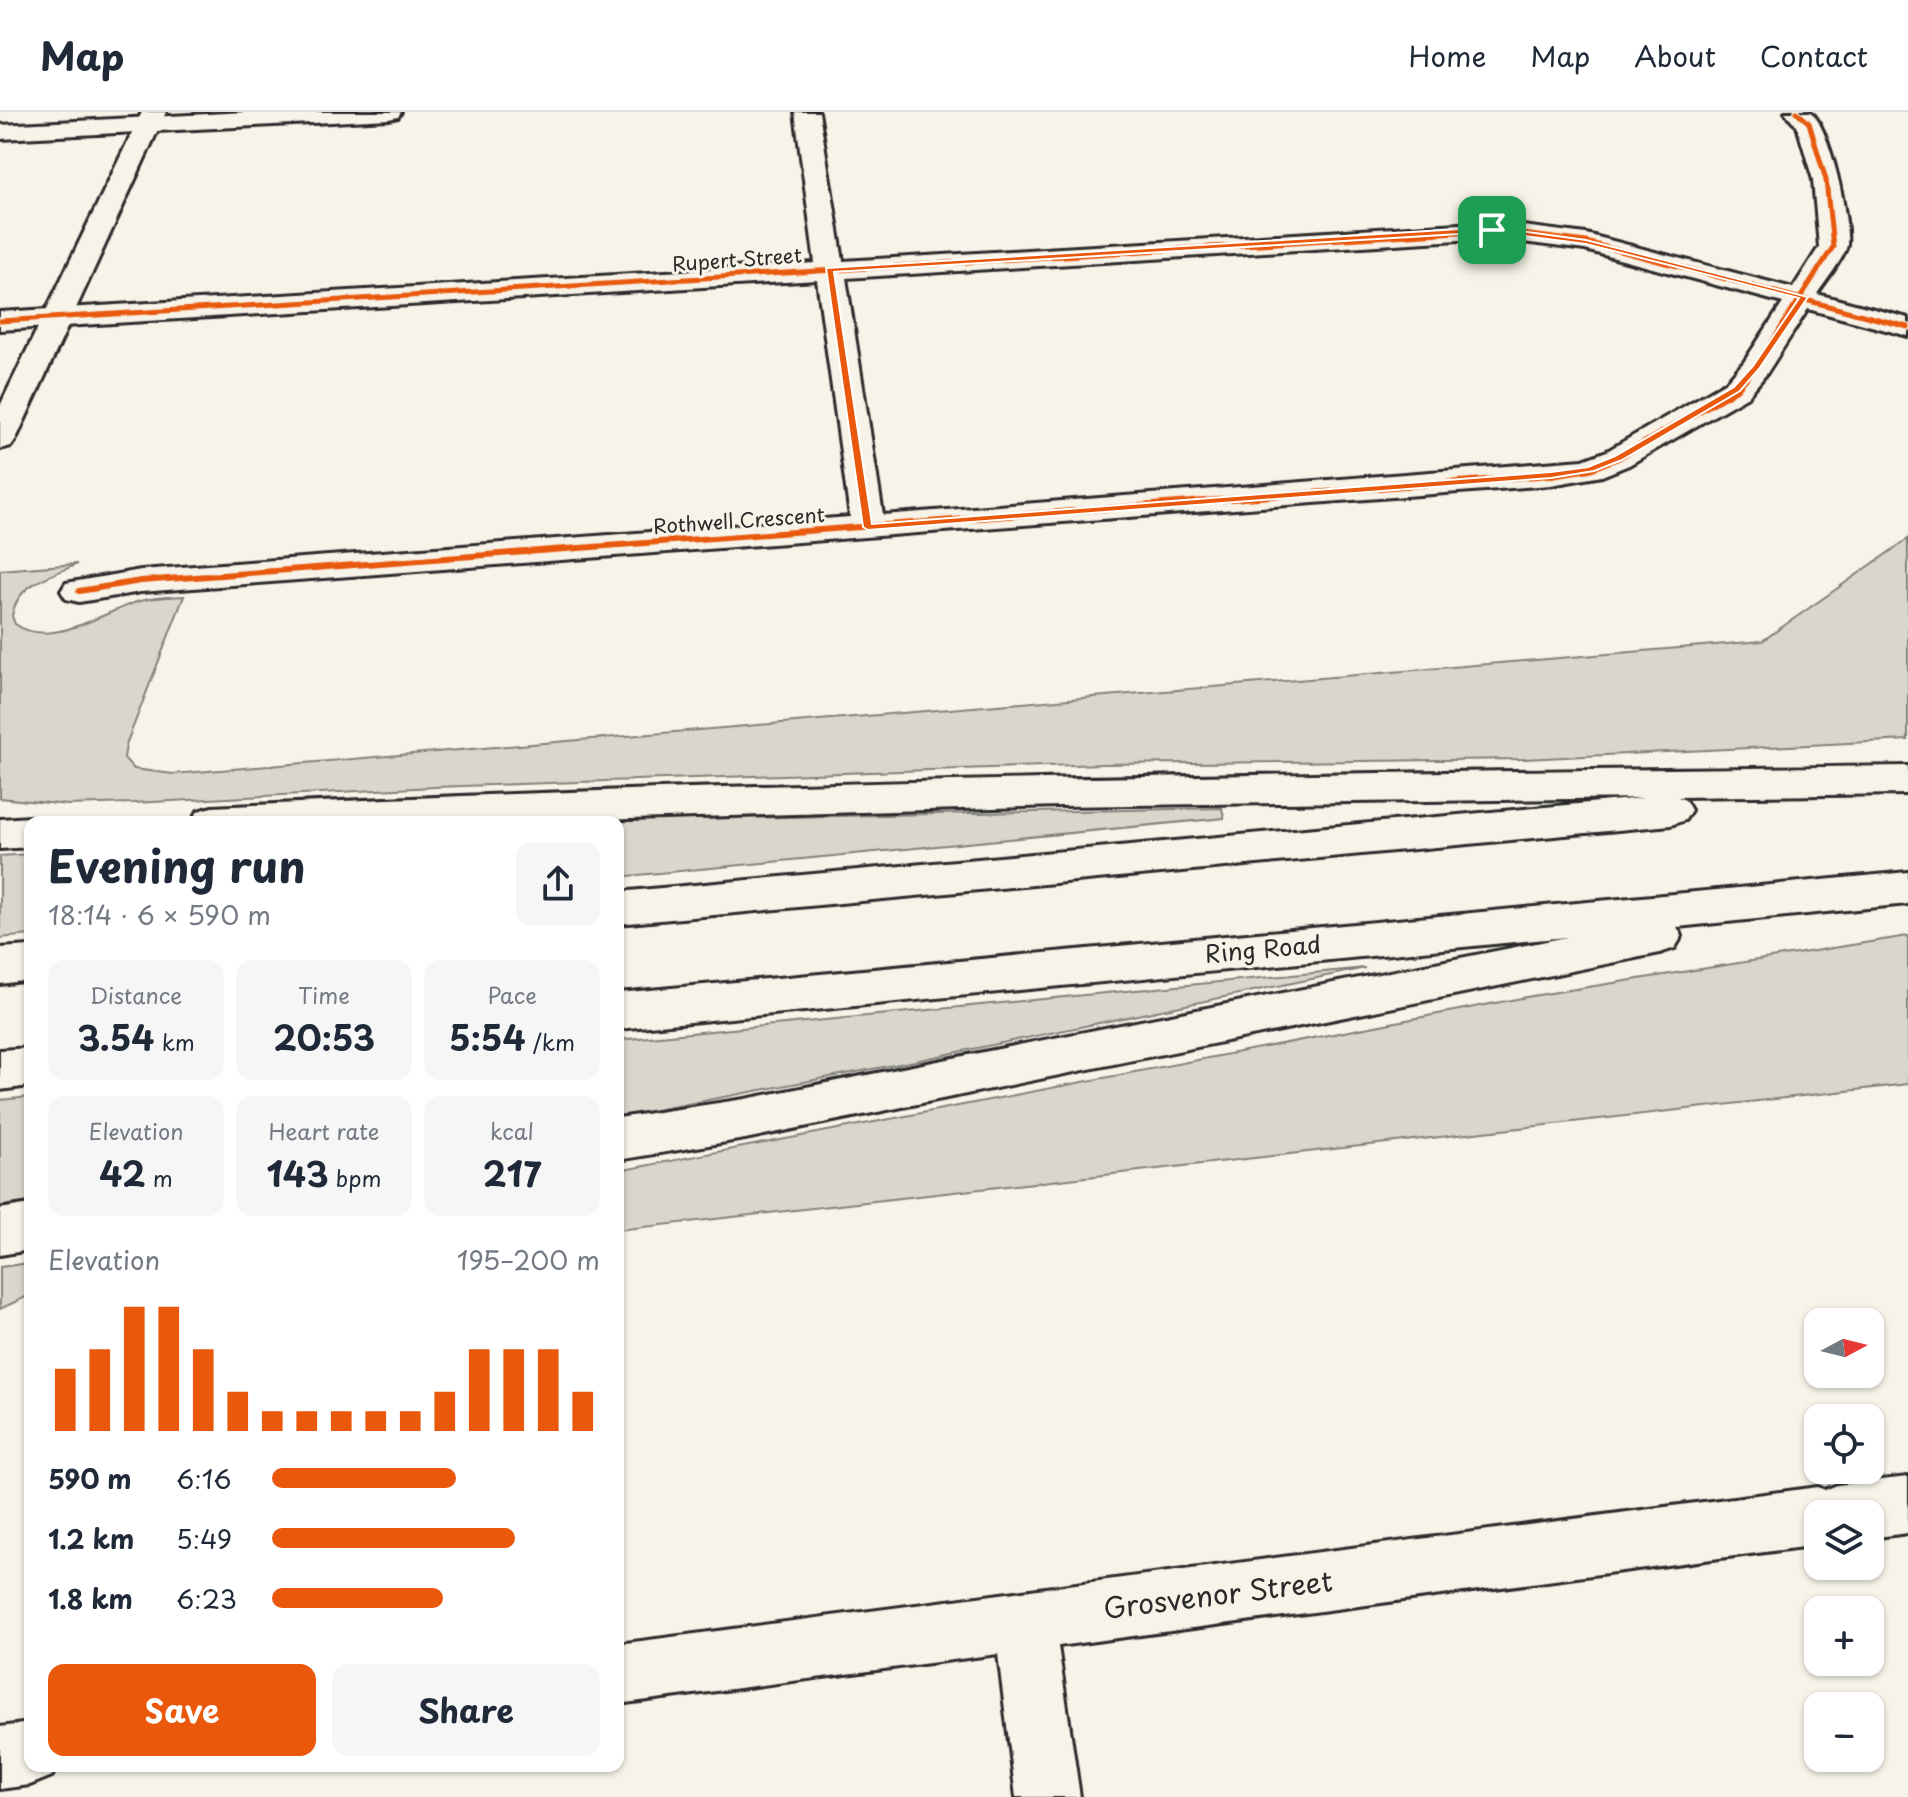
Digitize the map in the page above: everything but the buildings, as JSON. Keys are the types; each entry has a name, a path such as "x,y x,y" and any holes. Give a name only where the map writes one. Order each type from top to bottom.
{"main road":[{"path":"0,132 152,118 389,112"},
{"path":"807,112 868,527"},
{"name":"Rothwell Crescent","path":"79,591 156,580 1551,475 1590,469 1618,458 1737,389 1756,367 1804,297 1833,247 1826,180 1809,123 1797,112"},
{"path":"0,439 152,118"},
{"name":"Rupert Street","path":"0,321 1492,230 1586,242 1804,297 1908,327"},
{"path":"320,816 768,800 1908,780"},
{"path":"624,907 1908,787"},
{"path":"0,834 24,832"},
{"path":"624,1138 745,1119 1892,890"},
{"name":"Ring Road","path":"624,1010 1892,890"},
{"path":"0,966 24,964"},
{"path":"0,1070 24,1068"},
{"path":"0,1232 24,1228"},
{"path":"1884,1508 1908,1505"},
{"name":"Grosvenor Street","path":"624,1673 1804,1518"},
{"path":"1024,1620 1048,1797"},
{"path":"0,1758 24,1755"}],"shaded area":[{"path":"1908,539 1908,740 1524,759 1104,764 434,787 134,803 68,805 0,798 0,570 77,564 37,582 21,595 12,616 15,624 30,631 61,631 140,601 184,596 126,745 124,758 134,769 173,774 1762,641"},
{"path":"1222,808 1224,818 624,876 624,820"},
{"path":"24,854 24,936 0,938 0,856"},
{"path":"1908,936 1908,1084 624,1229 624,1170 1532,996"},
{"path":"1365,968 910,1062 624,1116 624,1039"},
{"path":"24,1098 24,1203 0,1206 0,1100"},
{"path":"24,1264 24,1298 0,1309 0,1267"}],"cycle path":[{"path":"79,591 141,581 1551,475 1590,469 1618,458 1737,389 1756,367 1833,247 1826,180 1809,123 1797,112"},
{"path":"0,321 1492,230 1586,242 1908,327"}],"route":[{"path":"1492,230 1586,242 1804,297 1756,367 1737,389 1618,458 1590,469 1551,475 868,527 829,270 1492,230"}]}
